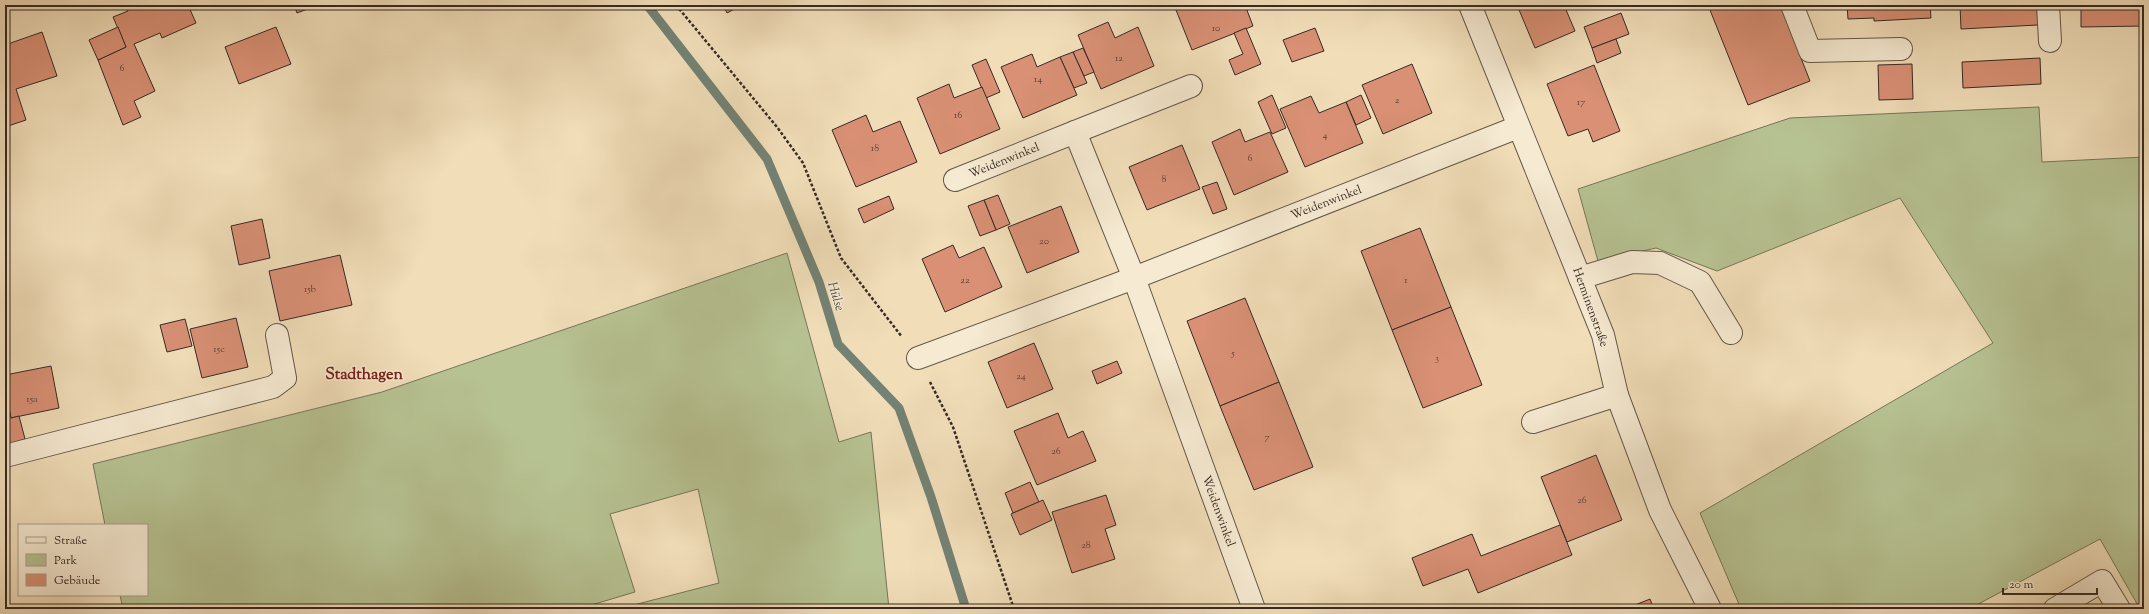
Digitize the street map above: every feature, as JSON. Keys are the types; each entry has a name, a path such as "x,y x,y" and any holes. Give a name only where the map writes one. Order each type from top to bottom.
{"street":[{"name":"Herminenstraße","path":"1470,5 1603,335 1617,395 1660,510 1710,609"},
{"path":"1792,5 1810,51 1901,49"},
{"path":"2048,5 2050,41"},
{"name":"Weidenwinkel","path":"954,180 1191,86"},
{"name":"Weidenwinkel","path":"1134,278 1518,127"},
{"name":"Weidenwinkel","path":"1075,132 1134,278 1254,609"},
{"path":"1580,278 1632,262 1660,263 1700,282 1731,333"},
{"path":"918,358 1134,278"},
{"path":"5,456 273,387 285,378 276,334"},
{"path":"1533,422 1617,395"},
{"path":"2055,609 2102,580 2119,609"}],"path":[{"path":"676,5 777,127 803,163 841,258 918,358 953,428 1014,609"}],"green space":[{"path":"2039,107 2042,162 2144,157 2144,606 2140,609 2100,539 1969,609 1741,609 1700,513 1993,343 1900,198 1717,271 1656,248 1598,261 1578,189 1790,118"},
{"path":"787,253 839,442 871,432 889,609 618,609 719,583 698,489 610,514 635,592 578,609 123,609 120,596 148,596 148,524 105,524 93,464 382,392"}],"building":[{"path":"126,5 188,5 196,23 162,38 160,33 134,44 155,91 134,101 141,117 123,125 98,60 126,47 113,17 128,11"},
{"path":"294,5 318,5 297,13"},
{"path":"723,5 742,5 727,13"},
{"path":"1174,5 1245,5 1253,26 1192,50"},
{"path":"1517,5 1564,5 1575,31 1535,48"},
{"path":"1708,5 1780,5 1810,81 1748,105"},
{"path":"1847,5 1930,5 1931,18 1874,21 1874,18 1848,19"},
{"path":"1960,5 2037,5 2038,25 1961,29"},
{"path":"2081,5 2144,5 2144,26 2081,27"},
{"path":"1621,13 1629,34 1592,48 1584,27"},
{"path":"1108,22 1115,38 1138,27 1154,66 1101,89 1078,35"},
{"path":"118,27 126,47 98,60 89,40"},
{"path":"276,27 291,64 239,84 225,47"},
{"path":"1246,28 1261,64 1235,75 1229,60 1243,54 1234,33"},
{"path":"1315,28 1324,51 1292,62 1283,40"},
{"path":"42,32 57,76 16,89 26,120 5,127 5,45"},
{"path":"1616,39 1621,53 1597,63 1592,48"},
{"path":"1083,48 1094,72 1084,76 1073,52"},
{"path":"1073,52 1087,83 1074,88 1060,57"},
{"path":"1032,54 1037,67 1060,57 1077,95 1023,118 1001,67"},
{"path":"2040,58 2041,84 1963,88 1962,62"},
{"path":"986,59 1000,92 986,98 972,65"},
{"path":"1412,64 1432,113 1383,134 1362,85"},
{"path":"1912,64 1913,99 1879,100 1878,65"},
{"path":"1594,65 1620,131 1593,142 1588,129 1568,136 1547,84"},
{"path":"949,84 954,98 982,87 1000,129 940,154 917,98"},
{"path":"1272,95 1286,128 1272,134 1258,102"},
{"path":"1361,95 1371,118 1356,125 1346,102"},
{"path":"1311,96 1319,113 1346,102 1363,143 1305,167 1280,109"},
{"path":"866,115 873,132 900,121 917,162 856,187 832,130"},
{"path":"1240,129 1245,142 1270,132 1288,172 1234,195 1212,142"},
{"path":"1182,145 1200,189 1147,210 1129,167"},
{"path":"1217,182 1227,209 1213,214 1202,187"},
{"path":"998,195 1010,224 996,230 984,200"},
{"path":"889,196 894,209 864,223 858,209"},
{"path":"984,200 996,230 980,236 968,206"},
{"path":"1061,206 1079,252 1027,273 1008,227"},
{"path":"262,219 270,258 239,265 231,226"},
{"path":"1420,228 1451,307 1392,330 1361,251"},
{"path":"953,245 959,258 984,247 1002,287 945,312 922,259"},
{"path":"340,255 352,305 280,321 269,271"},
{"path":"1245,298 1279,382 1220,406 1187,321"},
{"path":"1451,307 1482,385 1423,408 1392,330"},
{"path":"236,318 248,367 202,378 190,329"},
{"path":"185,319 192,346 167,352 160,325"},
{"path":"1034,343 1053,389 1007,408 988,362"},
{"path":"1117,361 1122,373 1097,384 1092,371"},
{"path":"51,366 59,408 11,418 5,389 5,375"},
{"path":"1279,382 1313,467 1254,490 1220,406"},
{"path":"5,389 11,418 19,416 25,439 5,445"},
{"path":"1058,413 1068,438 1083,431 1096,461 1037,485 1014,431"},
{"path":"1596,455 1622,520 1567,542 1541,477"},
{"path":"1030,482 1039,502 1013,513 1005,493"},
{"path":"1106,495 1116,525 1105,529 1115,559 1072,573 1052,512"},
{"path":"1043,500 1052,520 1020,535 1011,514"},
{"path":"1560,525 1572,555 1478,593 1468,569 1423,586 1412,558 1472,534 1481,556"},
{"path":"1650,599 1654,609 1625,609"}],"waterway":[{"name":"Hülse","path":"647,5 767,159 819,282 838,344 899,408 931,497 966,609"}],"district":[{"name":"Stadthagen","path":"364,373"}]}
